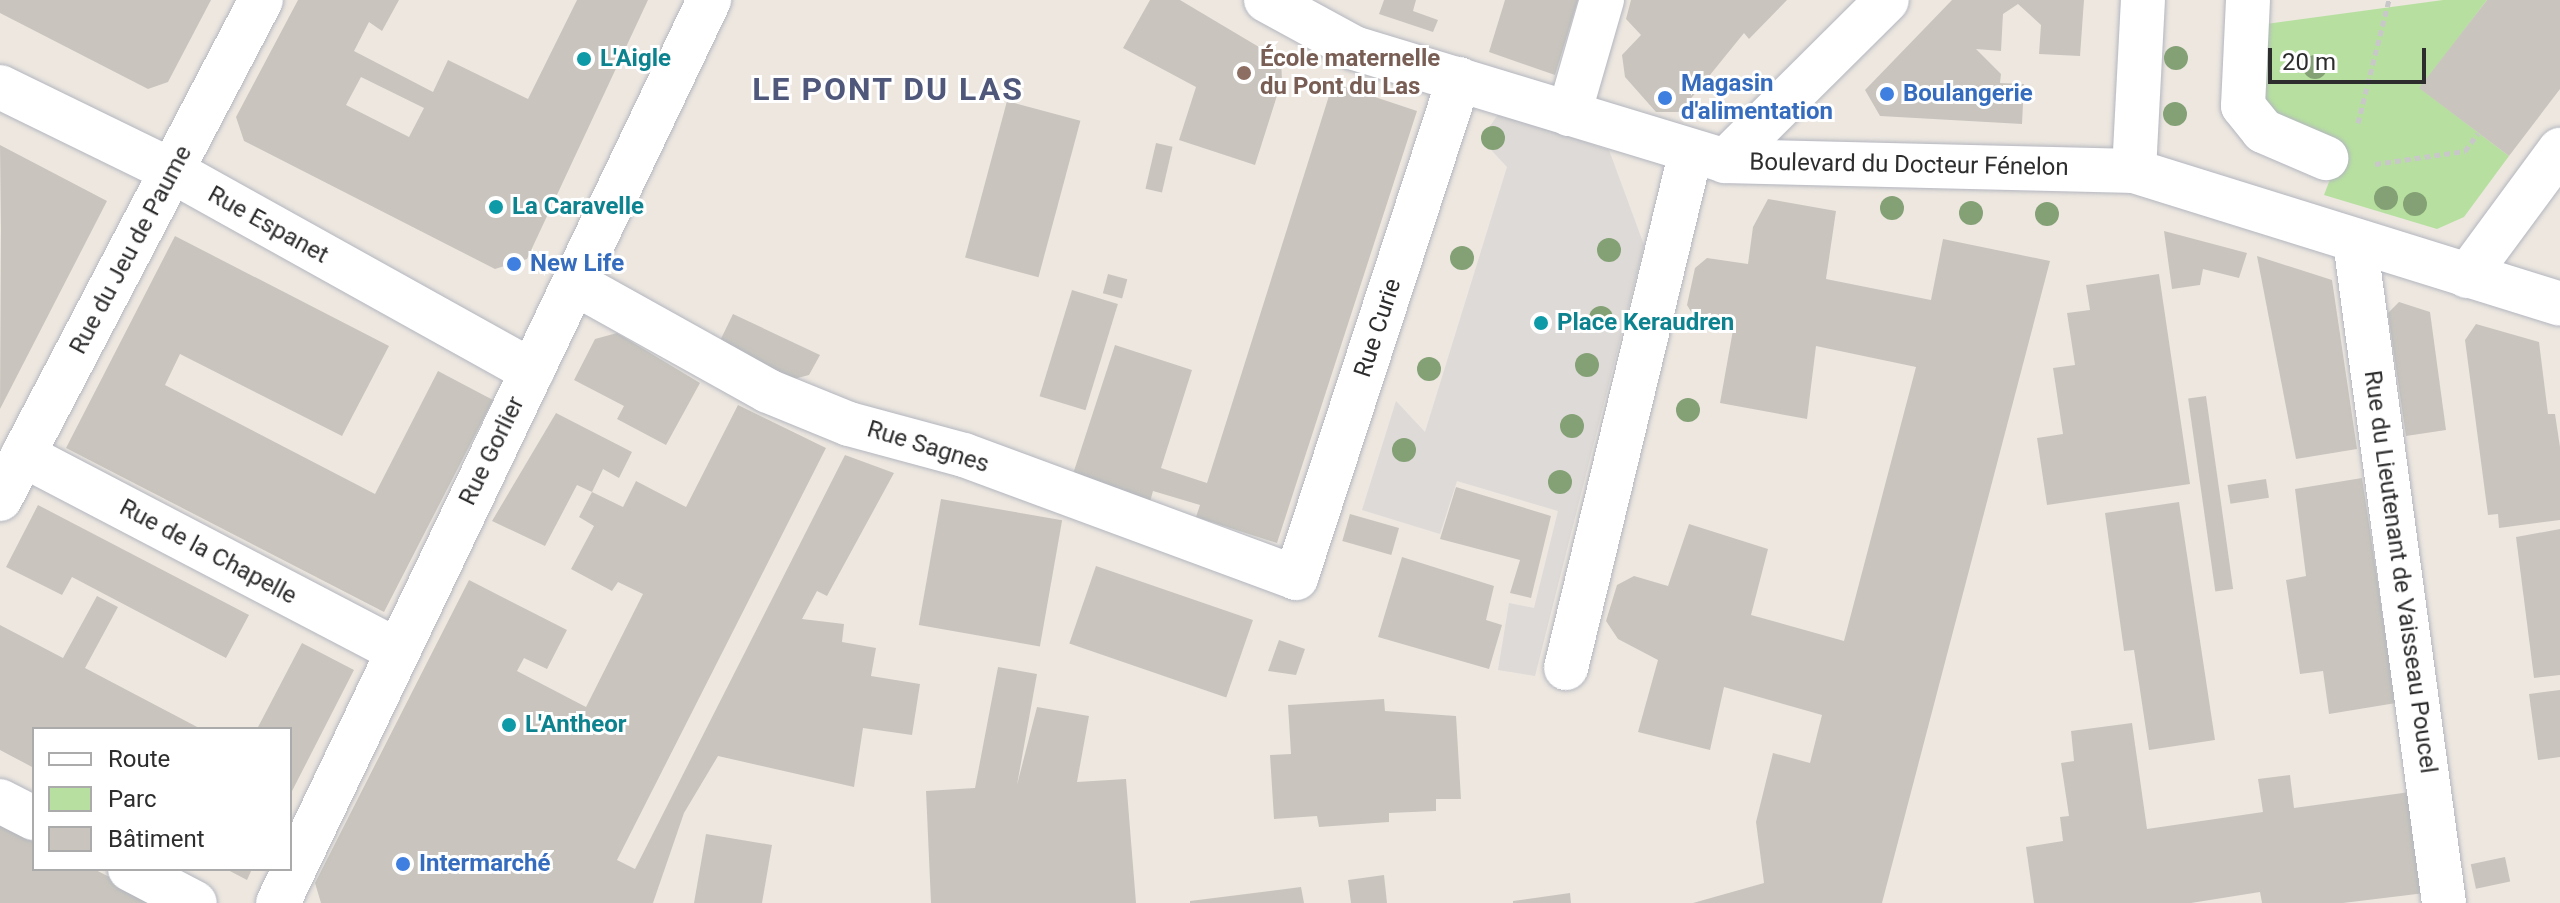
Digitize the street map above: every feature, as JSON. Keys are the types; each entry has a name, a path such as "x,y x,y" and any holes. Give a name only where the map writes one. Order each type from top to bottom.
{"street":[{"name":"Rue du Jeu de Paume","path":"0,499 261,0"},
{"name":"Rue Gorlier","path":"278,903 394,649 576,284 709,0"},
{"name":"Boulevard du Docteur Fénelon","path":"1266,0 1354,48 1708,156 2134,171 2560,304"},
{"path":"1569,114 1602,0"},
{"path":"1566,668 1708,156 1887,0"},
{"path":"2134,171 2143,0"},
{"path":"2248,0 2243,106 2263,131 2344,162"},
{"name":"Rue Curie","path":"1296,578 1459,79"},
{"name":"Rue Espanet","path":"0,87 172,171 532,371"},
{"path":"2467,276 2560,150"},
{"name":"Rue du Lieutenant de Vaisseau Poucel","path":"2355,241 2444,903"},
{"name":"Rue Sagnes","path":"576,284 768,391 849,424 964,455 1296,578"},
{"name":"Rue de la Chapelle","path":"23,455 394,649"},
{"path":"0,801 32,817"},
{"path":"134,871 195,903"}],"path":[{"path":"2388,8 2389,0"},
{"path":"2344,162 2465,151 2478,133"}],"green space":[{"path":"2443,0 2487,0 2420,88 2509,156 2464,217 2437,229 2324,195 2342,148 2278,123 2264,104 2266,24"}],"shaded area":[{"name":"Place Keraudren","path":"1499,113 1609,150 1644,245 1535,676 1498,670 1509,603 1534,608 1558,511 1457,481 1440,534 1362,510 1396,401 1425,432 1507,167 1481,139"}],"building":[{"path":"0,0 211,0 168,82 148,89 0,13"},
{"path":"298,0 399,0 382,31 369,22 354,51 433,92 448,60 528,99 577,0 648,0 527,259 495,269 244,141 236,117","holes":["361,77 424,108 409,137 346,105"]},
{"path":"1150,0 1180,0 1281,60 1282,80 1255,165 1179,140 1196,87 1123,48"},
{"path":"1384,0 1416,0 1413,11 1438,20 1433,32 1379,14"},
{"path":"1505,0 1578,0 1555,75 1489,52"},
{"path":"1631,0 1787,0 1749,39 1744,33 1680,112 1656,112 1625,77 1622,55 1641,35 1626,19"},
{"path":"1952,0 2084,0 2080,56 2039,54 2041,25 2018,4 2003,14 2001,51 1976,49 2001,74 2000,83 2024,84 2022,124 1880,116 1865,90"},
{"path":"2487,0 2560,0 2560,89 2509,156 2419,88"},
{"path":"1333,83 1417,111 1277,543 1196,517 1200,505 1153,491 1150,502 1073,474 1115,345 1192,370 1161,468 1207,483"},
{"path":"1007,101 1080,121 1038,277 965,257"},
{"path":"1156,143 1173,147 1162,193 1145,189"},
{"path":"0,145 107,201 0,409 1,229"},
{"path":"1768,199 1836,211 1826,279 1931,300 1943,239 2050,261 1882,903 1693,903 1764,883 1756,822 1773,753 1810,763 1822,715 1724,687 1710,750 1638,732 1658,660 1618,639 1606,621 1617,585 1634,576 1668,586 1689,524 1768,549 1751,615 1844,641 1916,367 1816,346 1807,419 1720,403 1733,330 1696,320 1687,305 1695,268 1707,258 1748,264 1753,227"},
{"path":"2164,231 2247,253 2239,278 2203,269 2200,285 2172,289"},
{"path":"175,236 389,346 342,436 180,354 165,385 375,494 438,371 493,400 384,612 66,448"},
{"path":"2257,256 2332,280 2357,449 2296,459"},
{"path":"1108,274 1127,279 1122,298 1103,293"},
{"path":"2159,274 2190,484 2047,505 2037,438 2063,434 2053,368 2075,365 2067,313 2090,310 2086,285"},
{"path":"1072,290 1118,304 1085,410 1040,396"},
{"path":"2399,302 2430,312 2446,430 2406,436 2388,313"},
{"path":"733,314 820,355 809,375 794,379 716,349"},
{"path":"2476,324 2539,342 2548,414 2555,414 2560,447 2560,520 2499,528 2498,514 2488,515 2465,340"},
{"path":"617,333 700,383 666,445 617,419 624,406 574,380 595,339"},
{"path":"2206,396 2233,589 2215,592 2188,399"},
{"path":"738,405 826,448 617,860 635,869 845,455 894,473 827,596 817,591 802,619 844,624 842,642 876,648 871,676 920,684 912,735 863,728 854,787 718,756 684,813 653,903 321,903 315,883 469,580 567,630 547,669 524,658 517,671 586,707 643,594 618,582 612,591 571,569 594,526 579,517 592,492 623,507 636,481 686,507"},
{"path":"556,413 632,452 619,478 603,469 592,492 577,485 545,546 492,521"},
{"path":"2362,478 2396,703 2329,714 2323,671 2300,674 2286,580 2306,576 2295,489"},
{"path":"2266,479 2269,498 2230,504 2227,485"},
{"path":"1456,487 1551,516 1531,598 1510,593 1520,560 1440,539"},
{"path":"941,499 1062,520 1040,646 919,625"},
{"path":"2179,502 2215,740 2149,750 2134,650 2124,651 2105,513"},
{"path":"38,505 249,615 226,658 72,577 62,595 6,567"},
{"path":"1350,514 1399,528 1391,555 1342,541"},
{"path":"2560,529 2560,675 2534,678 2516,537"},
{"path":"1402,557 1494,586 1486,620 1502,625 1489,669 1378,637"},
{"path":"1096,566 1253,620 1226,698 1069,644"},
{"path":"97,596 118,607 85,668 197,727 32,727 32,767 0,750 0,625 63,658"},
{"path":"1279,640 1305,649 1296,675 1268,671"},
{"path":"302,643 354,670 292,791 292,727 258,727"},
{"path":"998,667 1037,674 1017,785 1037,707 1089,716 1077,782 1126,779 1136,903 931,903 926,791 975,788"},
{"path":"2560,690 2560,757 2538,760 2529,694"},
{"path":"1384,699 1385,711 1456,716 1461,799 1436,799 1436,811 1389,813 1389,822 1319,827 1317,816 1274,819 1270,755 1291,754 1288,705"},
{"path":"2132,723 2147,829 2263,812 2258,779 2290,775 2294,808 2410,792 2425,893 2343,903 2262,903 2260,892 2191,903 2034,903 2026,847 2063,841 2060,817 2069,816 2061,763 2074,761 2071,731"},
{"path":"0,820 32,837 32,871 98,871 159,903 0,903"},
{"path":"706,834 772,845 762,903 694,903"},
{"path":"2505,857 2510,881 2476,889 2471,864"},
{"path":"230,871 251,871 247,880"},
{"path":"1384,875 1387,903 1351,903 1348,880"},
{"path":"1301,887 1304,903 1190,903 1190,901"},
{"path":"1570,893 1571,903 1513,903 1513,901"}],"place":[{"name":"L'Aigle","path":"584,59"},
{"name":"École maternelle du Pont du Las","path":"1244,73"},
{"name":"Boulangerie","path":"1887,94"},
{"name":"Magasin d'alimentation","path":"1665,98"},
{"name":"La Caravelle","path":"496,207"},
{"name":"New Life","path":"514,264"},
{"name":"Place Keraudren","path":"1541,323"},
{"name":"L'Antheor","path":"509,725"},
{"name":"Intermarché","path":"403,864"}],"district":[{"name":"LE PONT DU LAS","path":"888,89"}]}
